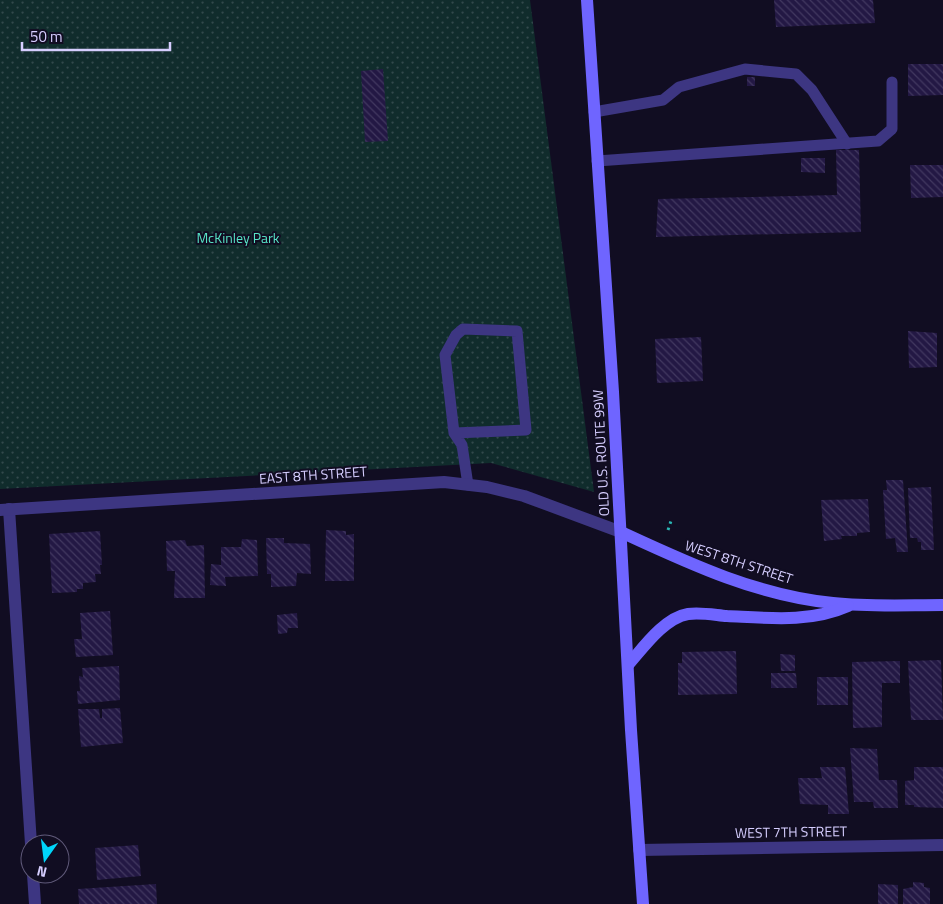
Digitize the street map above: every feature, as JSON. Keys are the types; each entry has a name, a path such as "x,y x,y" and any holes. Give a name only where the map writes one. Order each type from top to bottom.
{"main road":[{"name":"OLD U.S. ROUTE 99W","path":"587,0 643,904"},
{"name":"WEST 8TH STREET","path":"620,532 692,564 752,585 789,595 850,604 943,605"},
{"path":"628,665 650,640 670,622 688,614 800,618 829,614 850,604"}],"street":[{"name":"EAST 8TH STREET","path":"5,509 444,482 524,496 620,532"},
{"path":"5,509 31,834"},
{"name":"WEST 7TH STREET","path":"639,850 943,845"},
{"path":"34,884 35,904"}],"lane":[{"path":"594,112 663,100 679,87 744,69 796,74 812,90 847,144"},
{"path":"598,161 878,141 892,129 892,82"},
{"path":"454,433 526,430 517,331 463,329 456,336 445,355 454,433 462,445 468,485"}],"path":[{"path":"668,530 671,521"}],"green space":[{"name":"McKinley Park","path":"0,0 530,0 594,492 491,463 0,489"}],"building":[{"path":"774,0 873,0 875,23 776,27"},
{"path":"908,64 943,64 943,95 908,96"},
{"path":"383,69 388,141 365,142 361,71"},
{"path":"747,77 755,77 755,86 747,86"},
{"path":"836,150 859,150 861,232 656,237 658,199 837,195"},
{"path":"801,158 825,158 825,173 801,172"},
{"path":"910,165 943,165 943,197 911,198"},
{"path":"908,331 937,333 937,367 909,368"},
{"path":"701,337 703,381 657,383 655,339"},
{"path":"886,480 903,480 908,552 897,552 895,538 886,539 883,490 887,490"},
{"path":"931,487 934,550 921,550 921,542 918,542 917,538 910,538 908,488"},
{"path":"868,499 870,532 857,533 857,536 841,536 842,539 824,541 821,500"},
{"path":"326,530 346,531 346,535 354,534 354,581 325,581"},
{"path":"100,531 102,565 100,565 101,574 95,574 96,582 83,583 83,589 77,589 77,592 52,593 49,534"},
{"path":"266,538 284,538 284,543 310,544 311,574 297,573 296,586 271,587 271,574 267,574"},
{"path":"242,539 257,540 258,576 225,577 226,586 210,585 211,564 221,565 221,547 241,547"},
{"path":"185,540 187,546 204,545 205,598 174,598 175,571 167,571 166,541"},
{"path":"110,611 113,655 76,657 74,639 82,639 80,613"},
{"path":"297,613 298,628 288,628 287,633 278,634 277,615"},
{"path":"736,651 737,694 678,695 678,663 682,663 682,652"},
{"path":"780,654 795,655 795,671 781,671"},
{"path":"941,660 943,720 911,720 908,661"},
{"path":"900,661 900,683 882,683 882,727 853,728 852,662"},
{"path":"119,666 120,700 78,704 77,691 80,691 79,676 83,677 82,668"},
{"path":"771,673 796,673 797,688 771,688"},
{"path":"817,677 848,677 848,705 817,705"},
{"path":"120,708 123,743 81,747 78,709 99,709 100,718 102,718 102,709"},
{"path":"850,748 877,749 879,780 897,780 898,808 874,808 873,802 854,802"},
{"path":"820,767 845,767 849,814 828,814 828,805 800,804 798,778 822,778"},
{"path":"914,767 943,767 943,808 905,805 905,781 914,780"},
{"path":"138,845 141,876 97,880 95,848"},
{"path":"913,882 924,883 924,887 930,888 930,904 903,904 903,889 913,887"},
{"path":"156,884 157,904 79,904 78,889"},
{"path":"878,884 898,885 898,904 878,904"}]}
